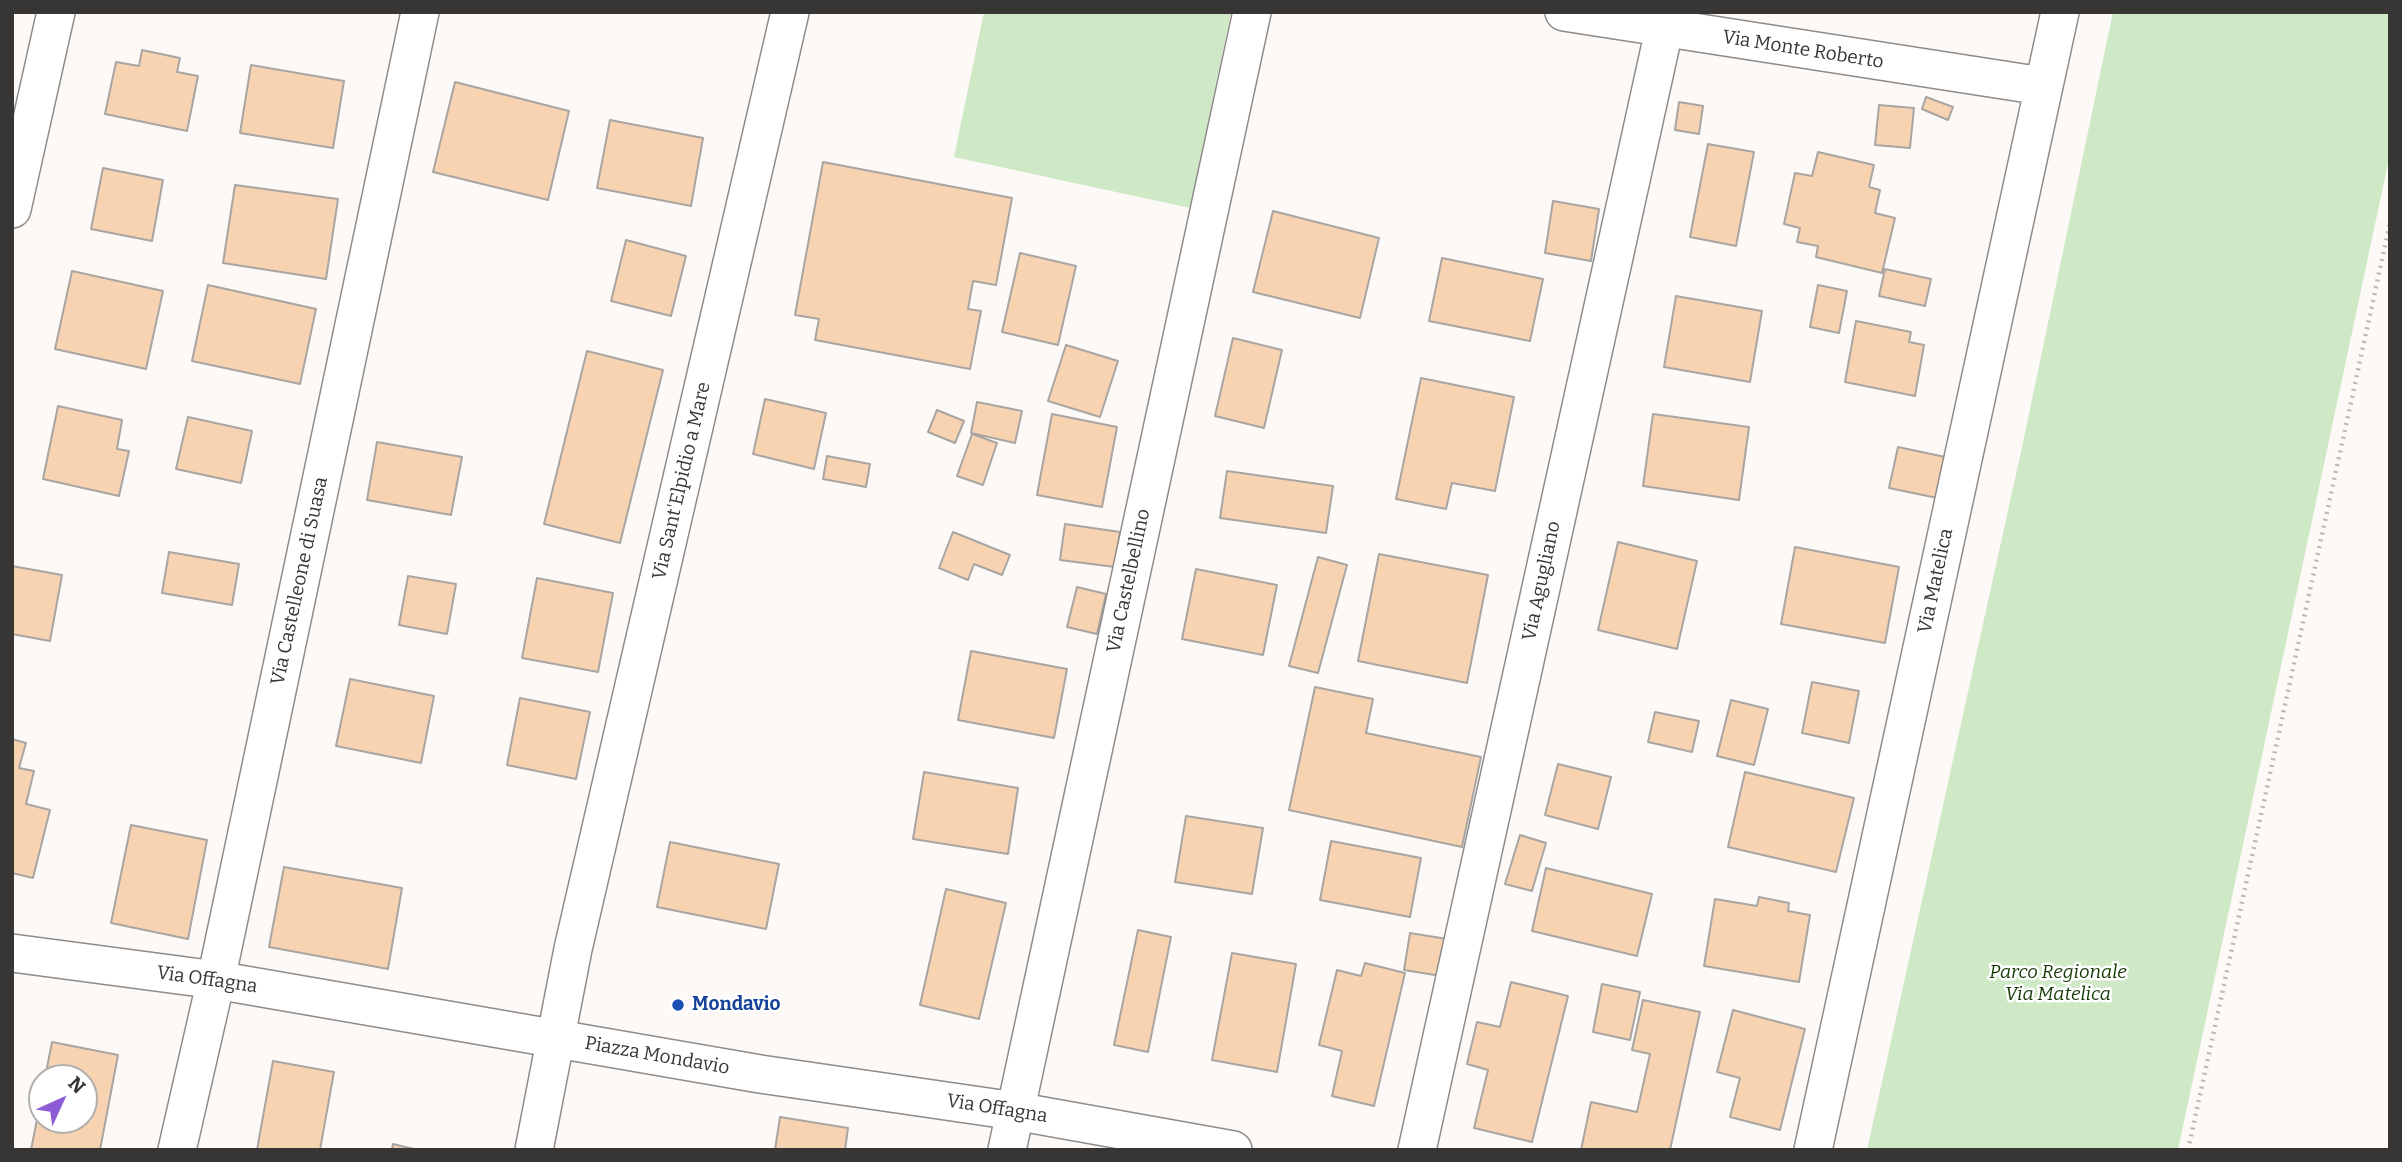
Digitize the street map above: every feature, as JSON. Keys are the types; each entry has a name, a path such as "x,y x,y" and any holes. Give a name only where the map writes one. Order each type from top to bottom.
{"street":[{"path":"12,209 56,12"},
{"name":"Via Castelleone di Suasa","path":"177,1150 216,980 419,12"},
{"name":"Via Sant'Elpidio a Mare","path":"555,1038 573,949 790,12"},
{"name":"Via Castelbellino","path":"1007,1150 1252,12"},
{"name":"Via Monte Roberto","path":"1564,12 1666,20 2042,86"},
{"name":"Via Matelica","path":"1813,1150 2060,12"},
{"name":"Via Agugliano","path":"1417,1150 1666,20"},
{"name":"Via Offagna","path":"12,953 216,980 401,1011"},
{"name":"Piazza Mondavio","path":"401,1011 760,1074"},
{"path":"535,1146 555,1038"},
{"name":"Via Offagna","path":"760,1074 1016,1111 1233,1150"}],"path":[{"path":"2188,1150 2390,223"}],"green space":[{"path":"984,12 1231,12 1190,208 954,157"},
{"name":"Parco Regionale Via Matelica","path":"2113,12 2390,12 2390,154 2178,1150 1867,1150 2024,438"}],"building":[{"path":"142,50 180,58 177,72 198,76 187,131 105,114 116,62 139,66"},
{"path":"251,65 344,81 333,148 240,133"},
{"path":"455,82 569,111 548,200 433,172"},
{"path":"1926,97 1953,107 1948,120 1922,109"},
{"path":"1679,102 1703,106 1699,134 1675,130"},
{"path":"1879,105 1914,108 1910,148 1875,145"},
{"path":"610,120 703,138 691,206 597,188"},
{"path":"1708,144 1754,152 1736,246 1690,237"},
{"path":"1818,152 1874,165 1869,187 1880,190 1875,213 1895,218 1882,273 1816,257 1818,246 1797,242 1800,228 1784,224 1795,173 1812,176"},
{"path":"823,162 1012,198 996,285 973,281 968,309 981,311 970,369 815,340 819,319 795,315"},
{"path":"103,168 163,180 152,241 91,229"},
{"path":"235,185 338,199 326,279 223,263"},
{"path":"1553,201 1599,209 1591,261 1545,253"},
{"path":"1273,211 1379,238 1360,318 1253,292"},
{"path":"626,240 686,256 671,316 611,301"},
{"path":"1020,253 1076,266 1058,345 1002,332"},
{"path":"1442,258 1543,279 1530,341 1429,321"},
{"path":"1885,269 1931,279 1925,306 1879,296"},
{"path":"72,271 163,291 146,369 55,349"},
{"path":"208,285 316,309 300,384 192,361"},
{"path":"1818,285 1847,291 1839,333 1810,327"},
{"path":"1676,296 1762,311 1750,382 1664,367"},
{"path":"1856,321 1911,332 1909,342 1924,345 1915,396 1845,382"},
{"path":"1233,338 1282,350 1264,428 1215,416"},
{"path":"1066,345 1118,361 1100,417 1048,401"},
{"path":"587,351 663,370 620,543 544,524"},
{"path":"1421,378 1514,397 1495,491 1452,483 1446,509 1396,499"},
{"path":"765,399 826,413 814,469 753,454"},
{"path":"977,402 1022,411 1015,443 971,433"},
{"path":"58,406 122,420 117,449 129,451 119,496 43,479"},
{"path":"937,410 964,421 955,443 928,432"},
{"path":"1052,414 1117,427 1102,507 1037,495"},
{"path":"1653,414 1749,427 1739,500 1643,486"},
{"path":"188,417 252,431 241,483 176,469"},
{"path":"972,434 997,443 983,485 957,476"},
{"path":"377,442 462,457 451,515 367,500"},
{"path":"1898,447 1950,458 1942,499 1889,488"},
{"path":"827,456 870,464 866,487 823,479"},
{"path":"1227,471 1333,486 1326,533 1220,518"},
{"path":"1065,524 1120,532 1115,567 1060,560"},
{"path":"953,532 1010,555 1002,575 974,564 968,580 939,568"},
{"path":"1618,542 1697,561 1677,649 1598,630"},
{"path":"1795,547 1899,567 1885,643 1781,624"},
{"path":"169,552 239,564 232,605 162,593"},
{"path":"1379,554 1488,575 1467,683 1358,661"},
{"path":"1318,557 1347,565 1318,673 1289,666"},
{"path":"12,566 62,575 50,641 12,634"},
{"path":"1196,569 1277,585 1263,655 1182,639"},
{"path":"408,576 456,584 447,634 399,625"},
{"path":"537,578 613,593 598,672 522,658"},
{"path":"1077,587 1106,594 1097,634 1067,627"},
{"path":"971,651 1067,669 1054,738 958,720"},
{"path":"350,679 434,696 421,763 336,746"},
{"path":"1812,682 1859,691 1849,743 1802,733"},
{"path":"1315,687 1373,699 1366,733 1481,757 1462,847 1289,810"},
{"path":"520,698 590,712 576,779 507,765"},
{"path":"1731,700 1768,709 1754,765 1717,756"},
{"path":"1655,712 1699,721 1692,752 1648,742"},
{"path":"12,739 26,743 19,768 34,771 26,804 50,810 33,878 12,873"},
{"path":"1558,764 1611,777 1598,829 1545,815"},
{"path":"924,772 1018,788 1008,854 913,839"},
{"path":"1745,772 1854,798 1836,872 1728,847"},
{"path":"1186,816 1263,828 1252,894 1175,882"},
{"path":"131,825 207,840 188,939 111,923"},
{"path":"1520,835 1546,843 1532,891 1505,884"},
{"path":"1331,841 1421,858 1410,917 1320,900"},
{"path":"670,842 779,864 766,929 657,907"},
{"path":"284,867 402,888 388,969 269,947"},
{"path":"1546,868 1652,894 1637,956 1532,931"},
{"path":"946,889 1006,903 979,1019 920,1005"},
{"path":"1759,897 1789,903 1788,911 1810,915 1799,982 1704,966 1715,899 1757,906"},
{"path":"1138,930 1171,937 1148,1052 1114,1045"},
{"path":"1410,933 1447,939 1441,976 1404,970"},
{"path":"1232,953 1296,964 1277,1072 1212,1060"},
{"path":"1365,963 1405,973 1374,1106 1332,1096 1342,1051 1319,1045 1337,970 1361,976"},
{"path":"1511,982 1568,996 1532,1142 1474,1128 1488,1070 1467,1064 1477,1022 1500,1027"},
{"path":"1602,984 1640,992 1630,1040 1593,1032"},
{"path":"1643,1000 1700,1012 1670,1150 1581,1150 1591,1102 1637,1112 1650,1054 1632,1050"},
{"path":"1733,1010 1805,1029 1780,1130 1730,1117 1740,1078 1717,1072"},
{"path":"52,1042 118,1055 100,1150 31,1150 34,1134 98,1134 98,1064 48,1064"},
{"path":"273,1061 334,1072 320,1150 257,1150"},
{"path":"780,1117 848,1128 845,1150 775,1150"},
{"path":"393,1144 418,1150 392,1150"}],"place":[{"name":"Mondavio","path":"678,1005"}]}
